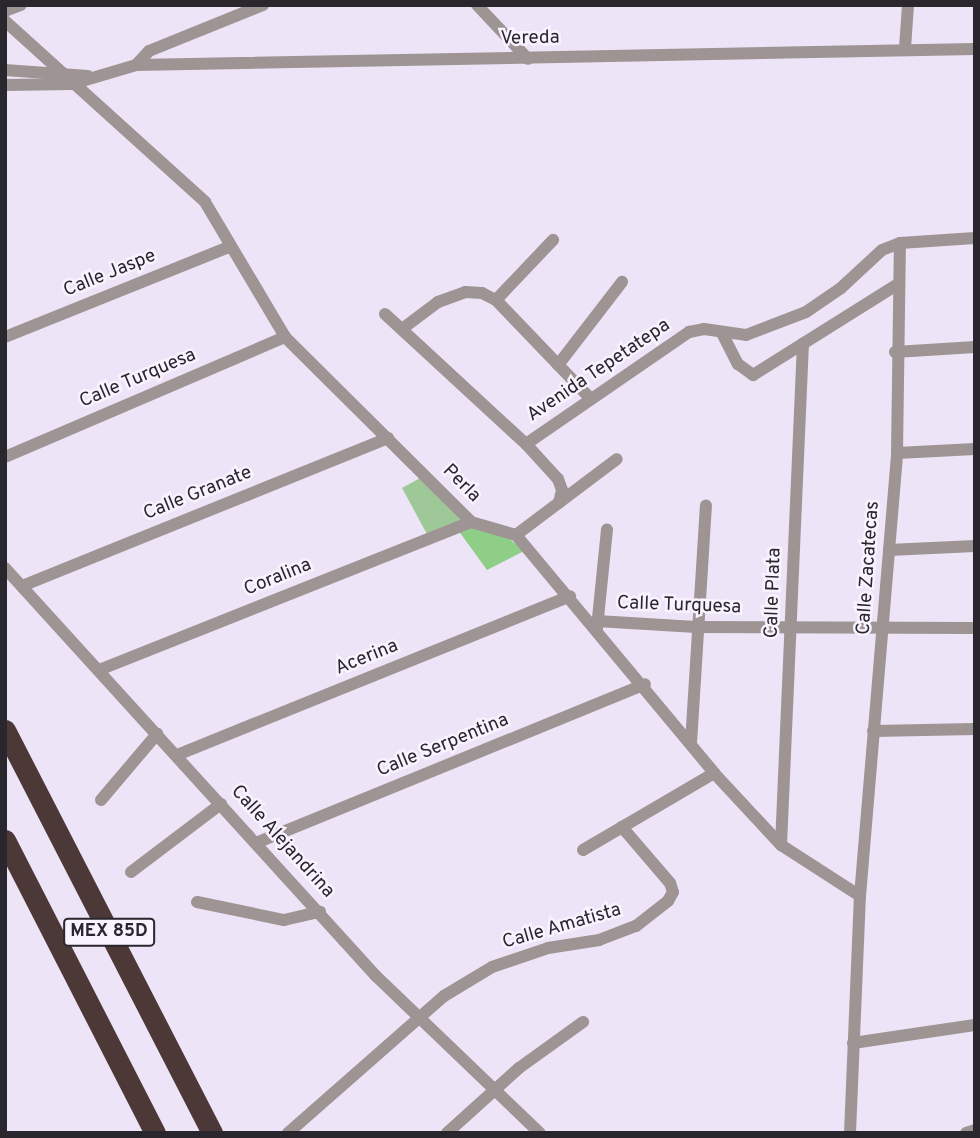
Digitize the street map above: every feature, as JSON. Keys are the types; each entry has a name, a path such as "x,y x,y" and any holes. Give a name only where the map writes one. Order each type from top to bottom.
{"highway":[{"name":"MEX 85D","path":"5,730 212,1133"},
{"name":"MEX 85D","path":"5,840 155,1133"}],"street":[{"path":"5,11 21,5"},
{"path":"136,65 149,51 263,5"},
{"path":"477,5 528,59"},
{"path":"905,48 908,5"},
{"name":"Perla","path":"5,21 205,202 229,247 285,337 471,522 516,535"},
{"name":"Vereda","path":"5,85 72,84 88,76 136,65 528,59 905,48 975,49"},
{"name":"Vereda","path":"5,70 58,70 88,76"},
{"path":"900,243 975,238"},
{"path":"496,300 553,240"},
{"name":"Calle Zacatecas","path":"850,1133 860,896 873,731 885,627 897,453 895,352 900,243"},
{"name":"Avenida Tepetatepa","path":"559,503 562,490 558,479 526,444 689,332 704,329 723,335 746,335 806,312 841,288 882,250 900,243"},
{"name":"Calle Jaspe","path":"5,337 229,247"},
{"path":"558,365 622,282"},
{"path":"723,335 737,364 753,375 898,284"},
{"path":"402,329 438,302 465,292 482,293 496,300 591,399"},
{"path":"386,314 526,444"},
{"name":"Calle Turquesa","path":"5,457 285,337"},
{"name":"Calle Plata","path":"782,845 803,343"},
{"path":"895,352 975,347"},
{"name":"Calle Granate","path":"22,586 388,438"},
{"path":"897,453 975,449"},
{"path":"617,459 516,535 597,624 714,773 782,845 860,896"},
{"path":"691,743 696,627 706,505"},
{"name":"Coralina","path":"99,670 471,522"},
{"path":"597,624 607,530"},
{"path":"889,550 975,546"},
{"name":"Calle Alejandrina","path":"5,568 376,976 420,1014 540,1133"},
{"name":"Acerina","path":"177,755 570,596"},
{"name":"Calle Turquesa","path":"597,624 975,628"},
{"name":"Calle Serpentina","path":"256,843 645,684"},
{"path":"873,731 975,729"},
{"path":"101,800 157,734"},
{"path":"583,850 714,773"},
{"path":"131,872 222,804"},
{"name":"Calle Amatista","path":"288,1133 420,1014 492,967 548,948 599,940 635,926 673,892 622,827"},
{"path":"197,902 284,920 320,912"},
{"path":"447,1133 496,1089 583,1021"},
{"path":"853,1043 975,1025"},
{"path":"966,1133 975,1130"}],"green space":[{"path":"422,477 467,521 428,536 402,488"},
{"path":"473,525 498,529 524,551 487,570 458,530"}]}
